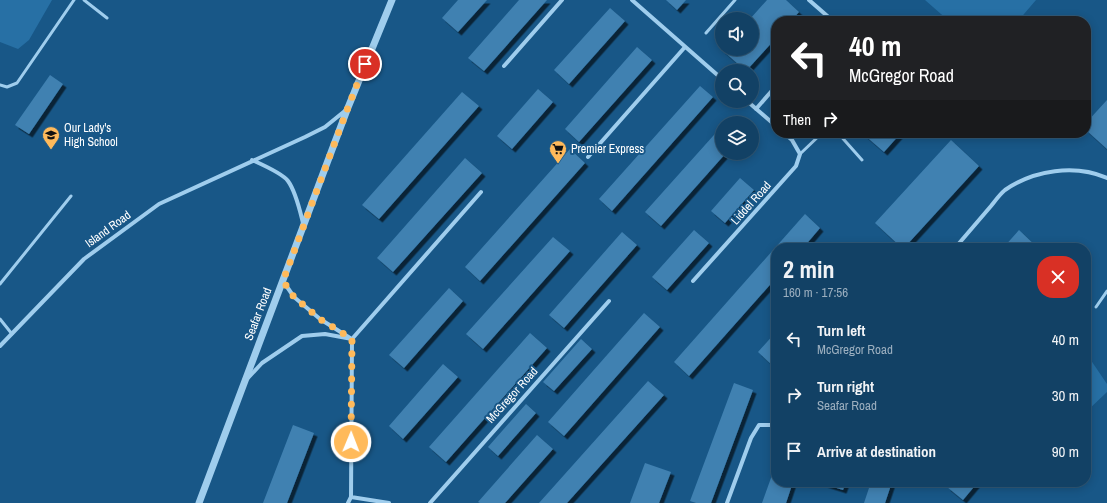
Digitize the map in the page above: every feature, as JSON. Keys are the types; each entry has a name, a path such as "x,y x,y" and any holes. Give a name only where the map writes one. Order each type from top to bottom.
{"street":[{"name":"Seafar Road","path":"199,503 347,110 392,0"},
{"path":"504,66 562,0"},
{"path":"632,0 715,73"},
{"path":"809,0 827,16"},
{"path":"588,157 685,47"},
{"path":"771,92 756,109 771,122"},
{"name":"Island Road","path":"0,346 84,259 159,204 325,127 347,110"},
{"path":"790,138 800,154"},
{"name":"Liddel Road","path":"693,281 796,166 800,154"},
{"path":"252,160 270,168 288,180 297,202 304,226"},
{"path":"959,243 1004,191 1035,176 1064,170 1083,171 1107,178"},
{"path":"348,503 351,497 352,339 481,192"},
{"path":"283,281 294,297 320,319 352,339"},
{"name":"McGregor Road","path":"430,503 609,301"},
{"path":"245,381 262,363 302,336 324,334 352,339"},
{"path":"727,503 752,438 759,425 771,425"},
{"path":"351,497 390,503"}],"lane":[{"path":"0,85 6,87 17,83 74,0"},
{"path":"84,0 107,18"},
{"path":"706,33 734,0"},
{"path":"800,154 817,138"},
{"path":"842,138 862,160"},
{"path":"0,284 71,196"},
{"path":"1096,307 1107,291"},
{"path":"0,319 12,334"}],"shaded area":[{"path":"0,0 52,0 29,40 18,49 0,42"},
{"path":"925,0 1036,0 1022,16 943,16"},
{"path":"1091,360 1107,384 1107,392 1091,407"}],"building":[{"path":"458,0 487,0 458,32 442,18"},
{"path":"519,0 547,0 484,71 468,58"},
{"path":"666,0 686,0 677,10"},
{"path":"767,0 786,0 799,12 795,16 771,16 771,44 752,64 738,64 729,56 759,56 759,12 756,12"},
{"path":"610,8 625,21 569,84 554,70"},
{"path":"637,47 652,60 579,142 565,129"},
{"path":"50,75 63,84 29,134 15,125"},
{"path":"700,86 713,97 612,211 599,199"},
{"path":"538,89 553,102 512,149 497,136"},
{"path":"462,92 479,106 379,219 362,205"},
{"path":"1107,100 1107,149 1091,135 1091,118"},
{"path":"715,134 715,160 720,160 661,226 645,212"},
{"path":"868,138 897,138 884,152"},
{"path":"951,140 979,166 909,243 897,243 875,223"},
{"path":"570,149 585,163 480,281 465,267"},
{"path":"465,158 482,173 393,272 377,258"},
{"path":"740,178 754,190 725,223 711,211"},
{"path":"805,214 820,228 807,243 779,243"},
{"path":"694,230 709,243 667,290 652,277"},
{"path":"1019,230 1033,243 1007,243"},
{"path":"622,232 637,245 564,328 549,315"},
{"path":"553,237 570,251 483,349 466,334"},
{"path":"771,252 771,284 689,376 674,362"},
{"path":"449,288 463,301 404,368 389,355"},
{"path":"644,313 660,327 564,436 548,422"},
{"path":"530,333 547,348 446,462 429,447"},
{"path":"771,338 771,364 758,352"},
{"path":"581,339 592,349 554,391 543,382"},
{"path":"443,364 458,377 403,439 389,426"},
{"path":"648,381 664,395 567,503 539,503"},
{"path":"734,383 753,390 711,503 696,503 690,501"},
{"path":"526,404 536,413 498,456 488,447"},
{"path":"293,425 314,433 287,503 263,503"},
{"path":"537,435 553,449 505,503 478,502"},
{"path":"645,463 671,472 659,503 630,503"},
{"path":"771,478 771,487 791,487 786,503 762,503"},
{"path":"834,487 844,487 843,490"},
{"path":"869,487 890,487 885,503 864,503"},
{"path":"947,487 974,487 963,500"}],"place":[{"name":"Our Lady's High School","path":"51,150"},
{"name":"Premier Express","path":"558,164"}],"route":[{"path":"351,442 352,339 320,319 294,297 283,281 365,64"}]}
